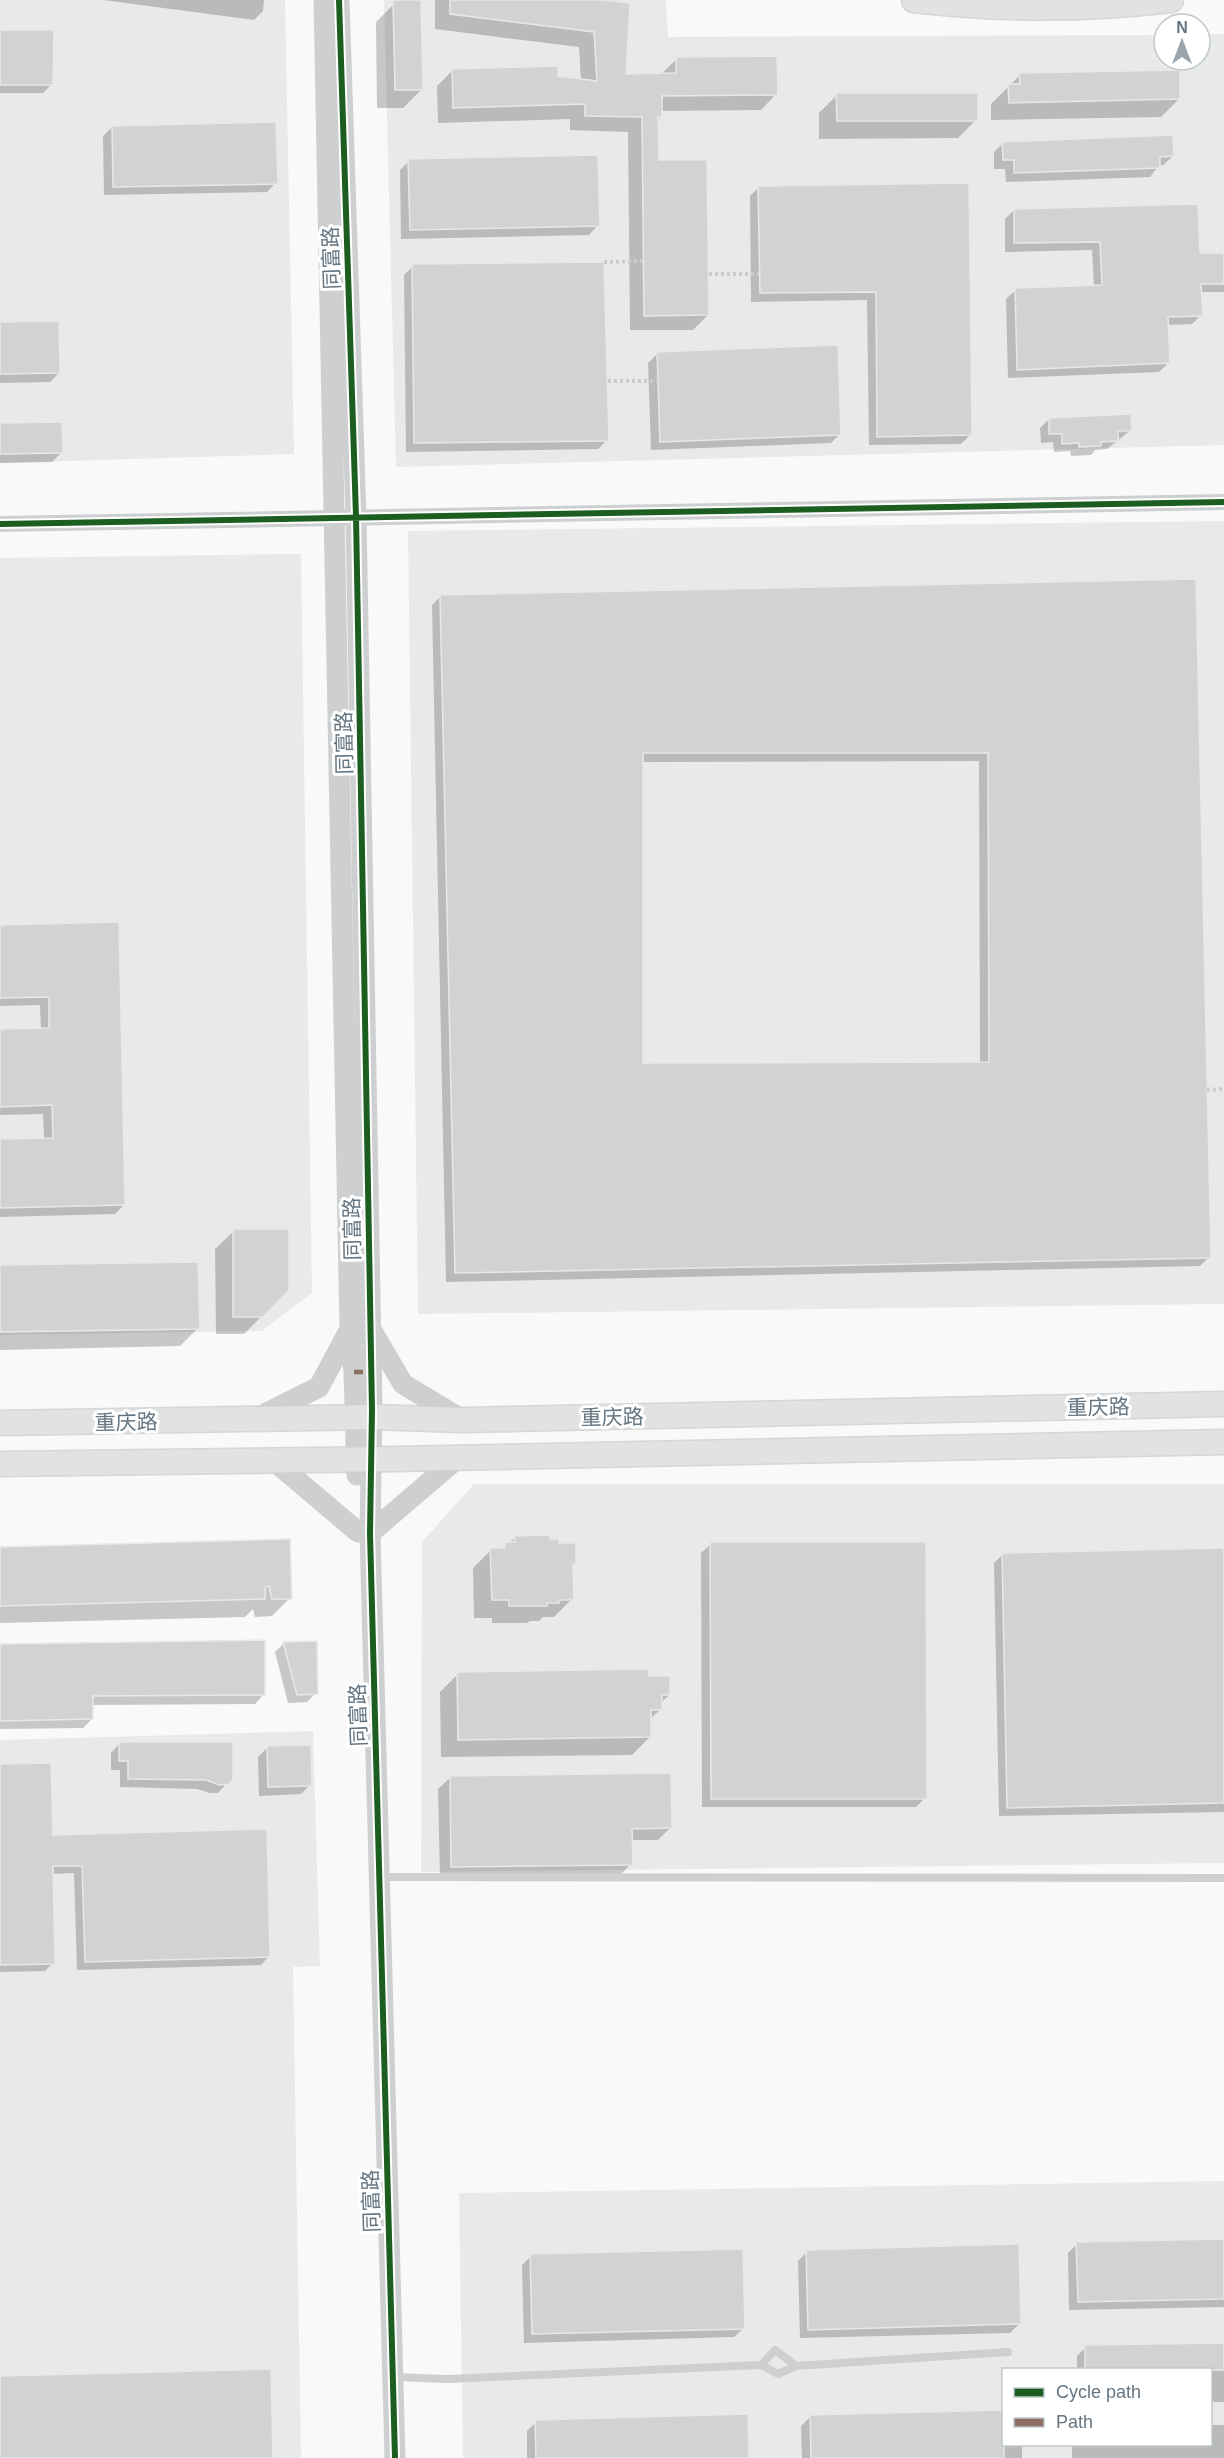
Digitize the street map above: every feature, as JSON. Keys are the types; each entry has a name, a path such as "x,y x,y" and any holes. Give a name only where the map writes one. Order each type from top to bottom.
{"main road":[{"path":"914,0 1003,7 1067,8 1171,0"},
{"name":"重庆路","path":"0,1424 363,1417 463,1420 1224,1404"},
{"name":"重庆路","path":"0,1464 363,1460 459,1456 1224,1442"}],"street":[{"name":"同富路","path":"324,0 334,516 363,1417 380,2458"},
{"name":"同富路","path":"339,0 356,516 360,1329"},
{"path":"0,524 334,516 1224,502"},
{"path":"251,1420 319,1387 360,1329 403,1384 463,1420"},
{"path":"273,1460 364,1533 459,1456"},
{"name":"同富路","path":"364,1533 379,1876 394,2458"}],"lane":[{"path":"379,1876 1224,1878"},
{"path":"761,2365 774,2350 796,2366"},
{"path":"392,2377 448,2379 761,2365 778,2374 796,2366 1008,2352"}],"path":[{"path":"604,262 644,261"},
{"path":"709,274 759,274"},
{"path":"608,381 658,381"},
{"path":"1207,1090 1224,1089"}],"shaded area":[{"path":"0,0 285,0 294,454 0,463"},
{"path":"384,0 666,0 668,37 1152,35 1152,72 1212,72 1212,34 1224,34 1224,445 396,467"},
{"path":"1224,521 1224,1304 418,1314 408,531"},
{"path":"301,554 312,1293 262,1331 0,1335 0,558"},
{"path":"474,1484 1224,1484 1224,1863 421,1872 422,1542"},
{"path":"313,1731 320,1966 293,1967 301,2458 0,2458 0,1740"},
{"path":"1224,2181 1224,2458 463,2458 459,2193"}],"building":[{"path":"393,0 421,0 423,90 395,90"},
{"path":"450,0 605,0 630,3 626,74 676,73 676,57 777,56 778,95 662,96 662,118 658,117 659,160 707,160 709,315 644,316 642,117 585,116 585,104 453,108 452,69 558,66 558,76 597,81 594,32 450,14"},
{"path":"0,30 54,30 53,85 0,85"},
{"path":"1180,72 1180,99 1009,103 1008,84 1020,84 1019,73"},
{"path":"836,93 978,93 978,121 837,121"},
{"path":"276,122 278,184 113,187 112,126"},
{"path":"1173,135 1174,156 1160,157 1160,168 1014,173 1014,160 1003,160 1002,142"},
{"path":"598,155 600,226 410,230 408,159"},
{"path":"969,183 972,435 877,437 876,292 760,293 758,186"},
{"path":"1198,204 1200,253 1224,253 1224,284 1201,284 1203,316 1168,317 1170,363 1017,370 1015,288 1102,285 1100,242 1014,243 1014,209"},
{"path":"604,262 609,441 414,443 412,264"},
{"path":"59,321 60,373 0,374 0,322"},
{"path":"838,345 841,435 660,442 657,352"},
{"path":"1131,414 1132,431 1118,431 1118,441 1101,442 1101,446 1079,447 1079,443 1062,444 1062,434 1049,434 1049,418"},
{"path":"62,422 63,453 0,454 0,423"},
{"path":"1196,579 1211,1258 455,1273 440,595","holes":["643,753 988,753 989,1062 643,1063"]},
{"path":"119,922 125,1205 0,1208 0,1139 53,1138 52,1105 0,1107 0,1029 49,1028 49,997 0,998 0,925"},
{"path":"233,1229 289,1229 289,1290 263,1317 233,1317"},
{"path":"198,1262 200,1329 0,1332 0,1265"},
{"path":"550,1535 550,1539 559,1539 559,1543 576,1543 576,1564 573,1564 574,1600 559,1600 559,1603 547,1603 547,1606 509,1606 509,1600 492,1600 490,1548 505,1548 505,1542 515,1542 514,1536"},
{"path":"290,1539 292,1599 272,1599 269,1586 265,1587 265,1599 0,1606 0,1547"},
{"path":"710,1542 926,1542 927,1799 711,1799"},
{"path":"1224,1548 1224,1803 1007,1808 1002,1553"},
{"path":"265,1640 265,1695 93,1696 93,1719 0,1721 0,1644"},
{"path":"317,1641 318,1694 297,1695 283,1642"},
{"path":"649,1669 649,1676 670,1676 670,1695 662,1695 662,1710 651,1710 651,1737 458,1740 457,1672"},
{"path":"119,1742 233,1742 233,1779 229,1784 219,1785 206,1780 128,1779 128,1761 119,1761"},
{"path":"311,1745 312,1786 268,1787 267,1746"},
{"path":"51,1763 53,1835 267,1829 270,1957 85,1962 82,1866 53,1866 55,1964 0,1965 0,1764"},
{"path":"671,1773 672,1828 632,1829 633,1865 451,1867 450,1776"},
{"path":"1224,2239 1224,2299 1078,2302 1076,2242"},
{"path":"1019,2244 1021,2324 808,2330 806,2250"},
{"path":"743,2249 745,2329 532,2334 530,2254"},
{"path":"1224,2343 1224,2370 1212,2370 1212,2368 1085,2368 1085,2345"},
{"path":"271,2369 273,2458 0,2458 0,2376"},
{"path":"1002,2410 1004,2458 811,2458 810,2415"},
{"path":"748,2414 749,2458 536,2458 535,2420"}],"marked path":[{"path":"354,1372 371,1372"}],"cycle path":[{"path":"339,0 356,516 372,1410 370,1533 395,2458"},
{"path":"0,524 1224,502"}]}
